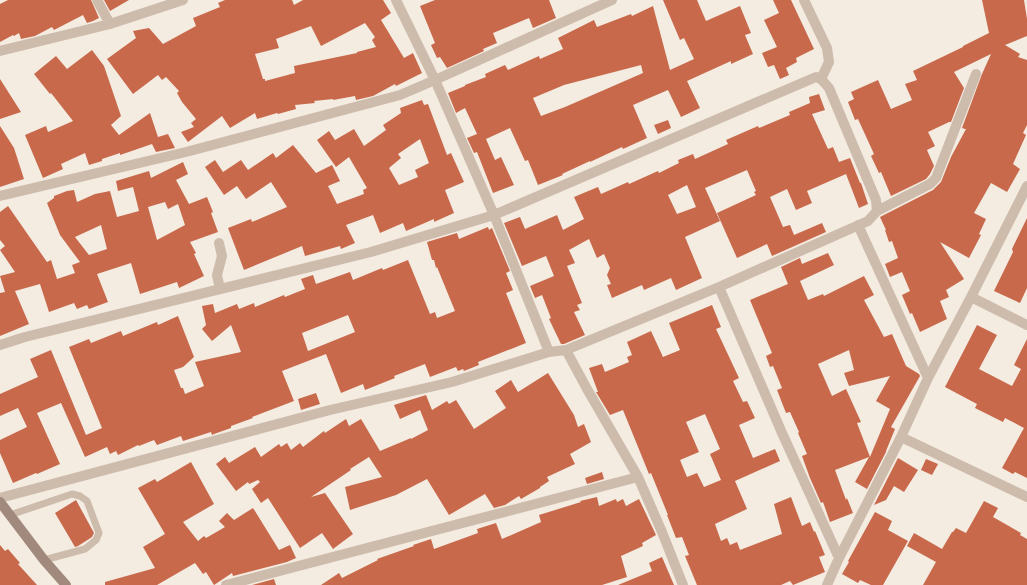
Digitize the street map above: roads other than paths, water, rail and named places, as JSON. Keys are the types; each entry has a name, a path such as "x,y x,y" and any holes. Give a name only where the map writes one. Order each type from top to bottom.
{"street":[{"path":"97,0 110,24"},
{"path":"0,51 110,24 183,0"},
{"path":"396,0 435,80 494,215 549,352"},
{"path":"0,196 186,152 400,95 612,0"},
{"path":"804,0 827,48 829,62 821,79"},
{"path":"0,498 330,410 452,382 549,352 566,350 718,287 868,221 877,211 930,184 936,178 976,74"},
{"path":"0,345 25,337 371,252 494,215 808,80 816,78 821,79 829,88 876,200 877,211"},
{"path":"827,584 901,437 928,378 1027,186"},
{"path":"858,225 928,378"},
{"path":"218,243 222,256 217,275 220,289"},
{"path":"718,287 839,558"},
{"path":"971,297 1027,325"},
{"path":"566,350 638,477 683,585"},
{"path":"901,437 1027,497"},
{"path":"226,585 638,477"},
{"path":"0,502 44,560 66,585"}],"lane":[{"path":"10,515 72,494 80,496 87,501 99,533 96,540 85,549 44,560"}]}
